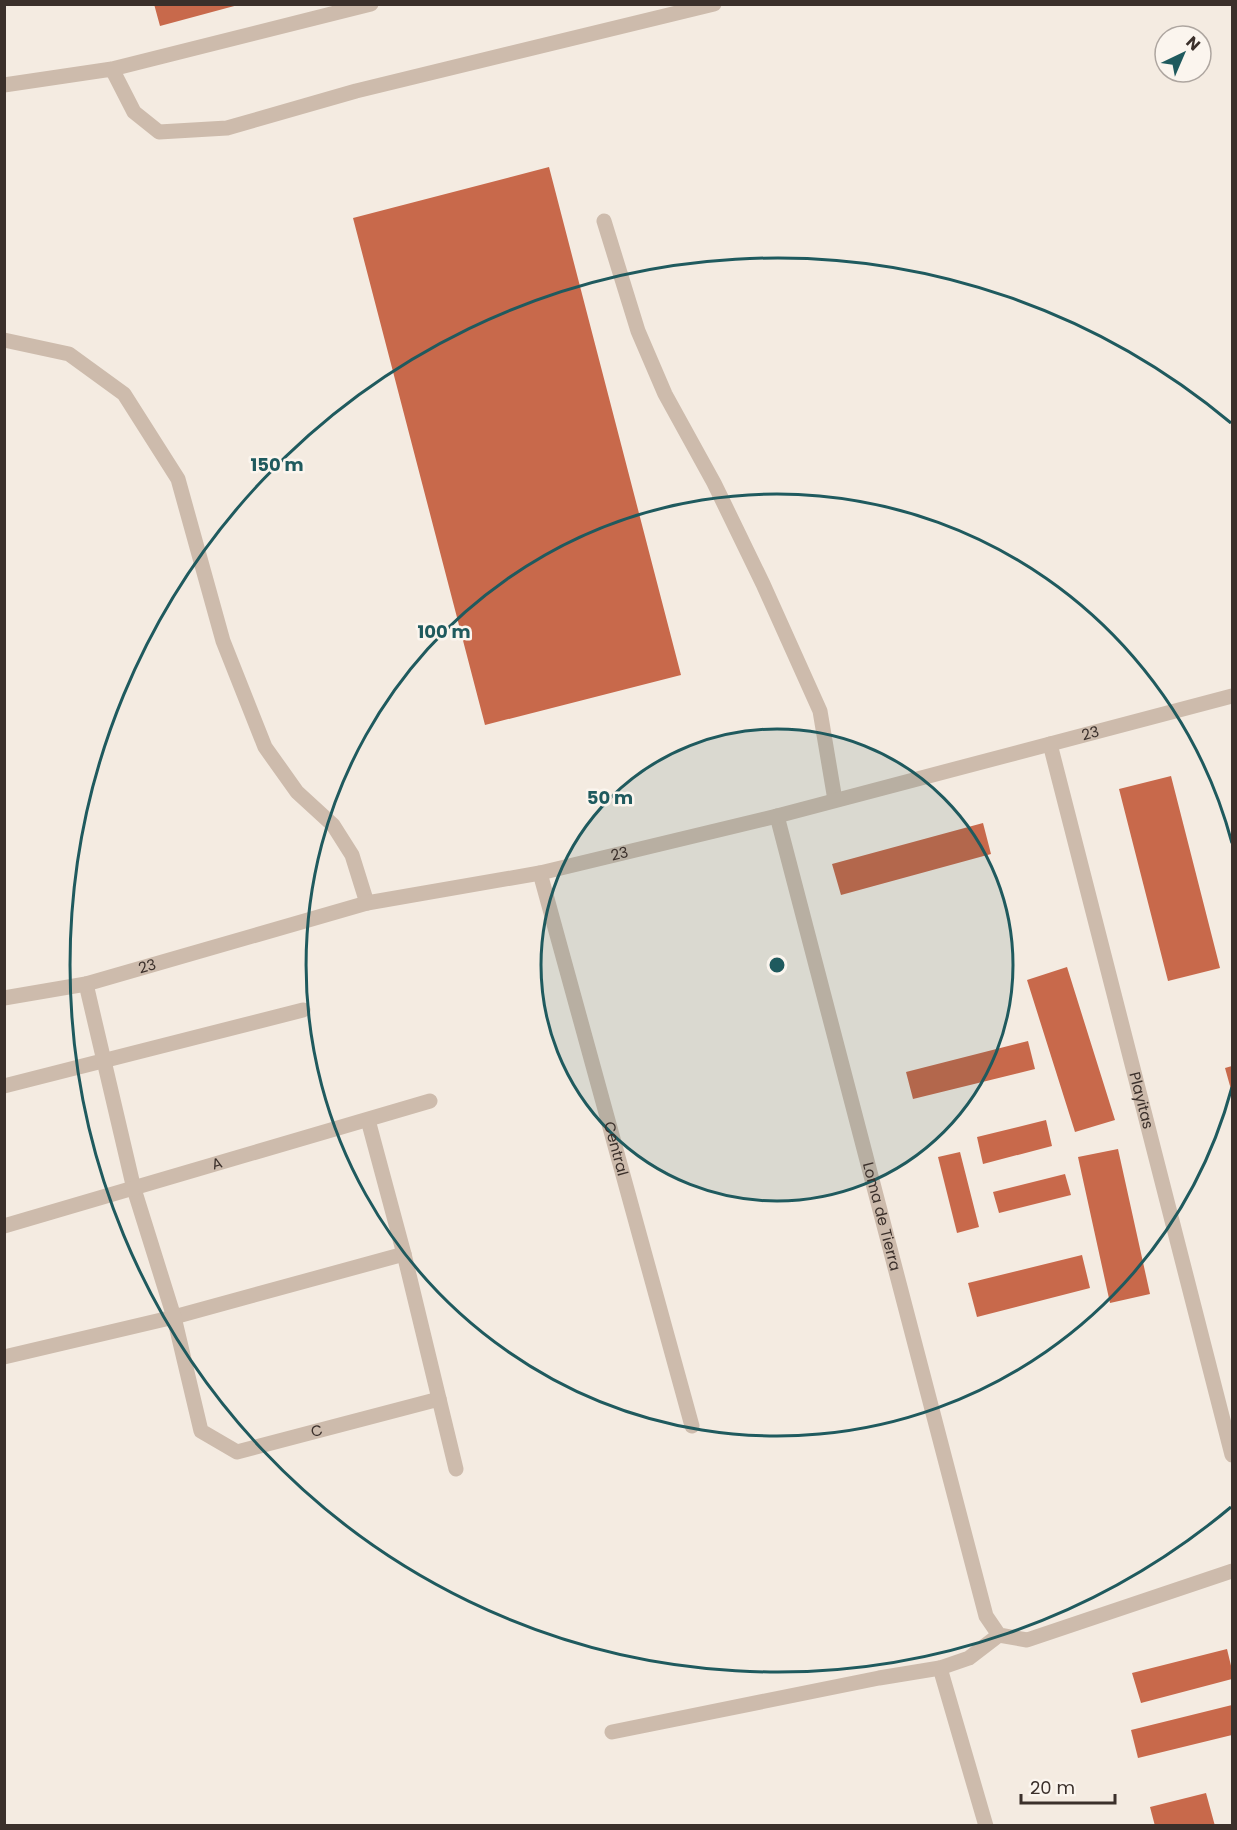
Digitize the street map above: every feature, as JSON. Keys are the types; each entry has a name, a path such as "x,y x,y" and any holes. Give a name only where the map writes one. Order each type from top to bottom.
{"street":[{"path":"4,85 112,69 371,4"},
{"path":"112,69 134,112 159,132 227,128 356,91 714,4"},
{"path":"604,222 638,331 665,394 724,503 820,711 836,800"},
{"path":"4,340 69,354 124,394 178,479 223,641 265,747 297,792 333,825 352,855 368,903"},
{"name":"23","path":"4,998 86,984 368,903 540,873 777,816 1233,696"},
{"name":"Playitas","path":"1050,744 1232,1452"},
{"name":"Loma de Tierra","path":"777,816 986,1616 999,1635"},
{"name":"Central","path":"540,873 692,1426"},
{"path":"86,984 134,1189 174,1317"},
{"path":"4,1086 303,1010"},
{"name":"A","path":"4,1226 430,1101"},
{"path":"368,1120 404,1254 456,1469"},
{"path":"4,1357 174,1317 404,1254"},
{"name":"C","path":"174,1317 201,1431 237,1452 439,1399"},
{"path":"612,1732 879,1678 940,1668 969,1658 999,1635 1027,1640 1233,1571"},
{"path":"940,1668 986,1826"}],"building":[{"path":"154,4 238,4 238,5 160,26"},
{"path":"549,167 681,675 485,725 353,218"},
{"path":"1171,776 1220,968 1168,981 1119,789"},
{"path":"983,823 991,854 841,895 832,864"},
{"path":"1067,967 1115,1120 1075,1132 1027,980"},
{"path":"1028,1041 1035,1069 913,1099 906,1072"},
{"path":"1232,1066 1232,1093 1225,1068"},
{"path":"1046,1120 1052,1146 983,1164 977,1137"},
{"path":"1118,1149 1150,1294 1110,1303 1078,1157"},
{"path":"960,1152 979,1227 957,1233 938,1157"},
{"path":"1065,1174 1071,1195 999,1213 993,1192"},
{"path":"1082,1255 1090,1288 977,1317 968,1283"},
{"path":"1227,1649 1232,1679 1141,1703 1132,1673"},
{"path":"1232,1705 1232,1735 1138,1758 1131,1730"},
{"path":"1206,1793 1215,1826 1155,1826 1150,1807"}]}
